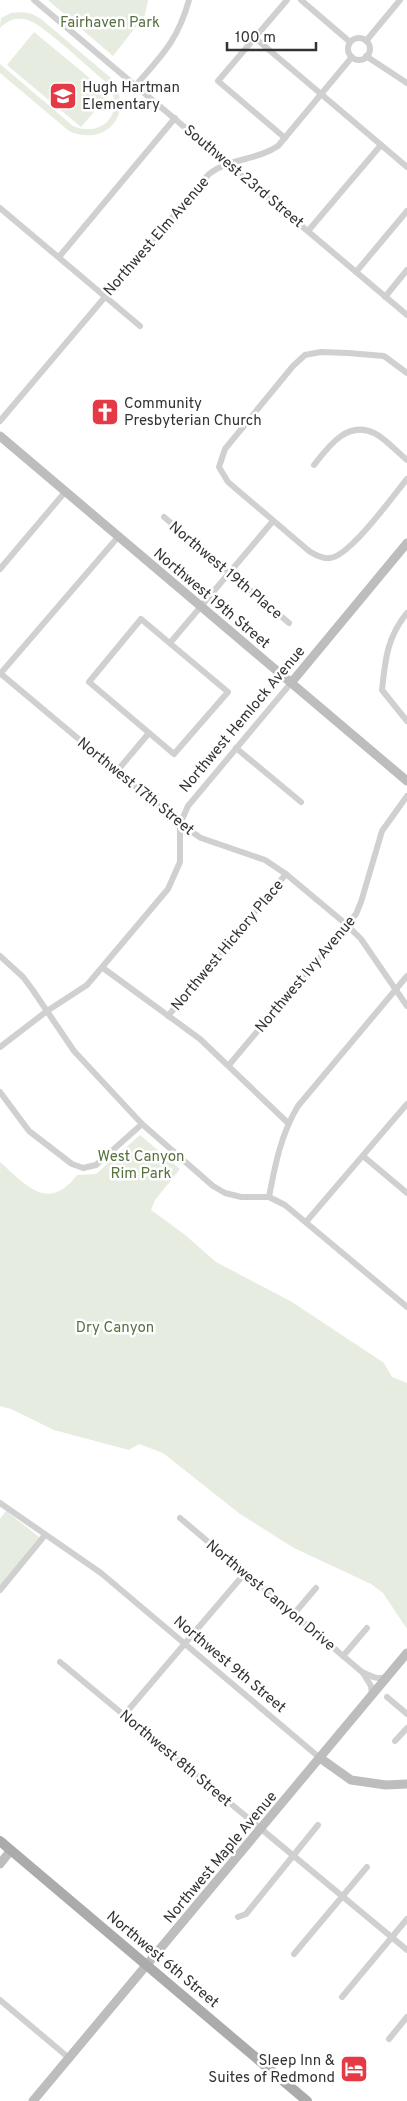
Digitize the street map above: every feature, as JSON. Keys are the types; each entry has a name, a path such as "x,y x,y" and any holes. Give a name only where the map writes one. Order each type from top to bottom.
{"main road":[{"name":"Northwest 19th Street","path":"0,436 407,781"},
{"name":"Northwest Hemlock Avenue","path":"291,683 407,543"},
{"name":"Northwest Maple Avenue","path":"33,2101 407,1653"},
{"name":"Northwest 9th Street","path":"320,1758 351,1780 386,1785 407,1784"},
{"name":"Northwest 6th Street","path":"0,1841 307,2101"},
{"path":"0,1864 11,1850"}],"street":[{"name":"Southwest 23rd Street","path":"34,0 407,315"},
{"path":"136,85 171,44 179,30 189,0"},
{"path":"285,138 218,81 287,0"},
{"path":"301,0 350,42"},
{"path":"366,41 400,0"},
{"path":"255,38 407,167"},
{"path":"356,38 366,41 369,47 366,56 358,60 352,57 348,52 350,42 356,38"},
{"path":"366,56 407,83"},
{"name":"Northwest Elm Avenue","path":"0,421 209,174 217,167 227,163 270,152 285,138 352,57"},
{"path":"59,258 175,118"},
{"path":"308,230 381,145"},
{"path":"0,208 140,326"},
{"path":"356,272 407,210"},
{"path":"385,297 407,270"},
{"path":"407,373 384,356 320,352 305,355 293,366 224,449 219,467 228,482 309,551 319,557 330,558 350,548 407,479"},
{"path":"314,465 334,440 350,430 374,433 407,460"},
{"path":"0,569 65,492"},
{"name":"Northwest 19th Place","path":"164,517 289,623"},
{"path":"170,643 273,521"},
{"path":"0,674 118,536"},
{"path":"407,613 399,623 385,653 382,690 407,721"},
{"path":"141,619 228,692 174,754 148,733 89,682 141,619"},
{"name":"Northwest 17th Street","path":"0,674 180,824 201,838 265,860 286,874 347,925 373,955 407,1006"},
{"name":"Northwest Hemlock Avenue","path":"0,1047 47,1011 87,985 103,968 172,881 180,862 180,824 188,806 291,683"},
{"path":"117,771 148,733"},
{"path":"236,748 301,802"},
{"name":"Northwest Ivy Avenue","path":"229,1065 347,925 361,902 382,831 407,796"},
{"name":"Northwest Hickory Place","path":"168,1016 286,874"},
{"path":"0,956 22,977 74,1051 142,1124 213,1186 224,1193 241,1197 269,1197 286,1205 407,1308"},
{"path":"103,968 200,1039 288,1123"},
{"path":"269,1197 276,1160 288,1123 298,1106 407,976"},
{"path":"0,1092 28,1131 72,1164 83,1168 96,1165 142,1124"},
{"path":"306,1222 407,1104"},
{"path":"363,1156 407,1193"},
{"path":"0,1503 45,1535 0,1590"},
{"name":"Northwest Canyon Drive","path":"180,1518 362,1672 371,1686 372,1695"},
{"name":"Northwest 9th Street","path":"45,1535 86,1562 320,1758"},
{"path":"124,1715 245,1573"},
{"path":"293,1615 316,1588"},
{"path":"343,1656 367,1628"},
{"name":"Northwest 8th Street","path":"60,1662 407,1950"},
{"name":"Northwest Canyon Drive","path":"362,1672 382,1679 388,1675"},
{"path":"387,1696 407,1714"},
{"path":"395,1741 407,1728"},
{"path":"238,1917 246,1914 318,1825"},
{"path":"294,1954 367,1867"},
{"path":"342,1997 407,1919"},
{"path":"0,2000 69,2058"},
{"path":"390,2039 407,2017"}],"green space":[{"name":"Fairhaven Park","path":"48,0 148,0 145,15 113,56"},
{"path":"22,12 32,14 41,19 111,78 118,91 119,114 114,124 106,131 95,135 83,135 69,131 0,73 0,64 73,126 94,129 109,120 113,112 113,93 107,83 45,30 28,20 20,19 9,21 0,28 1,18 11,13"},
{"path":"34,32 109,94 81,127 7,65"},
{"name":"Dry Canyon","path":"140,1135 180,1169 155,1200 151,1210 184,1234 216,1262 292,1302 384,1363 392,1377 407,1383 407,1629 383,1593 371,1584 294,1548 240,1514 163,1453 139,1444 129,1450 54,1430 11,1409 0,1406 0,1162 28,1186 47,1194 56,1192 66,1186 77,1175 96,1174"},
{"path":"6,1511 39,1537 0,1586 0,1519"}],"place":[{"name":"Hugh Hartman Elementary","path":"63,96"},
{"name":"Community Presbyterian Church","path":"105,412"},
{"name":"Sleep Inn & Suites of Redmond","path":"354,2069"}],"park label":[{"name":"West Canyon Rim Park","path":"141,1164"}]}
